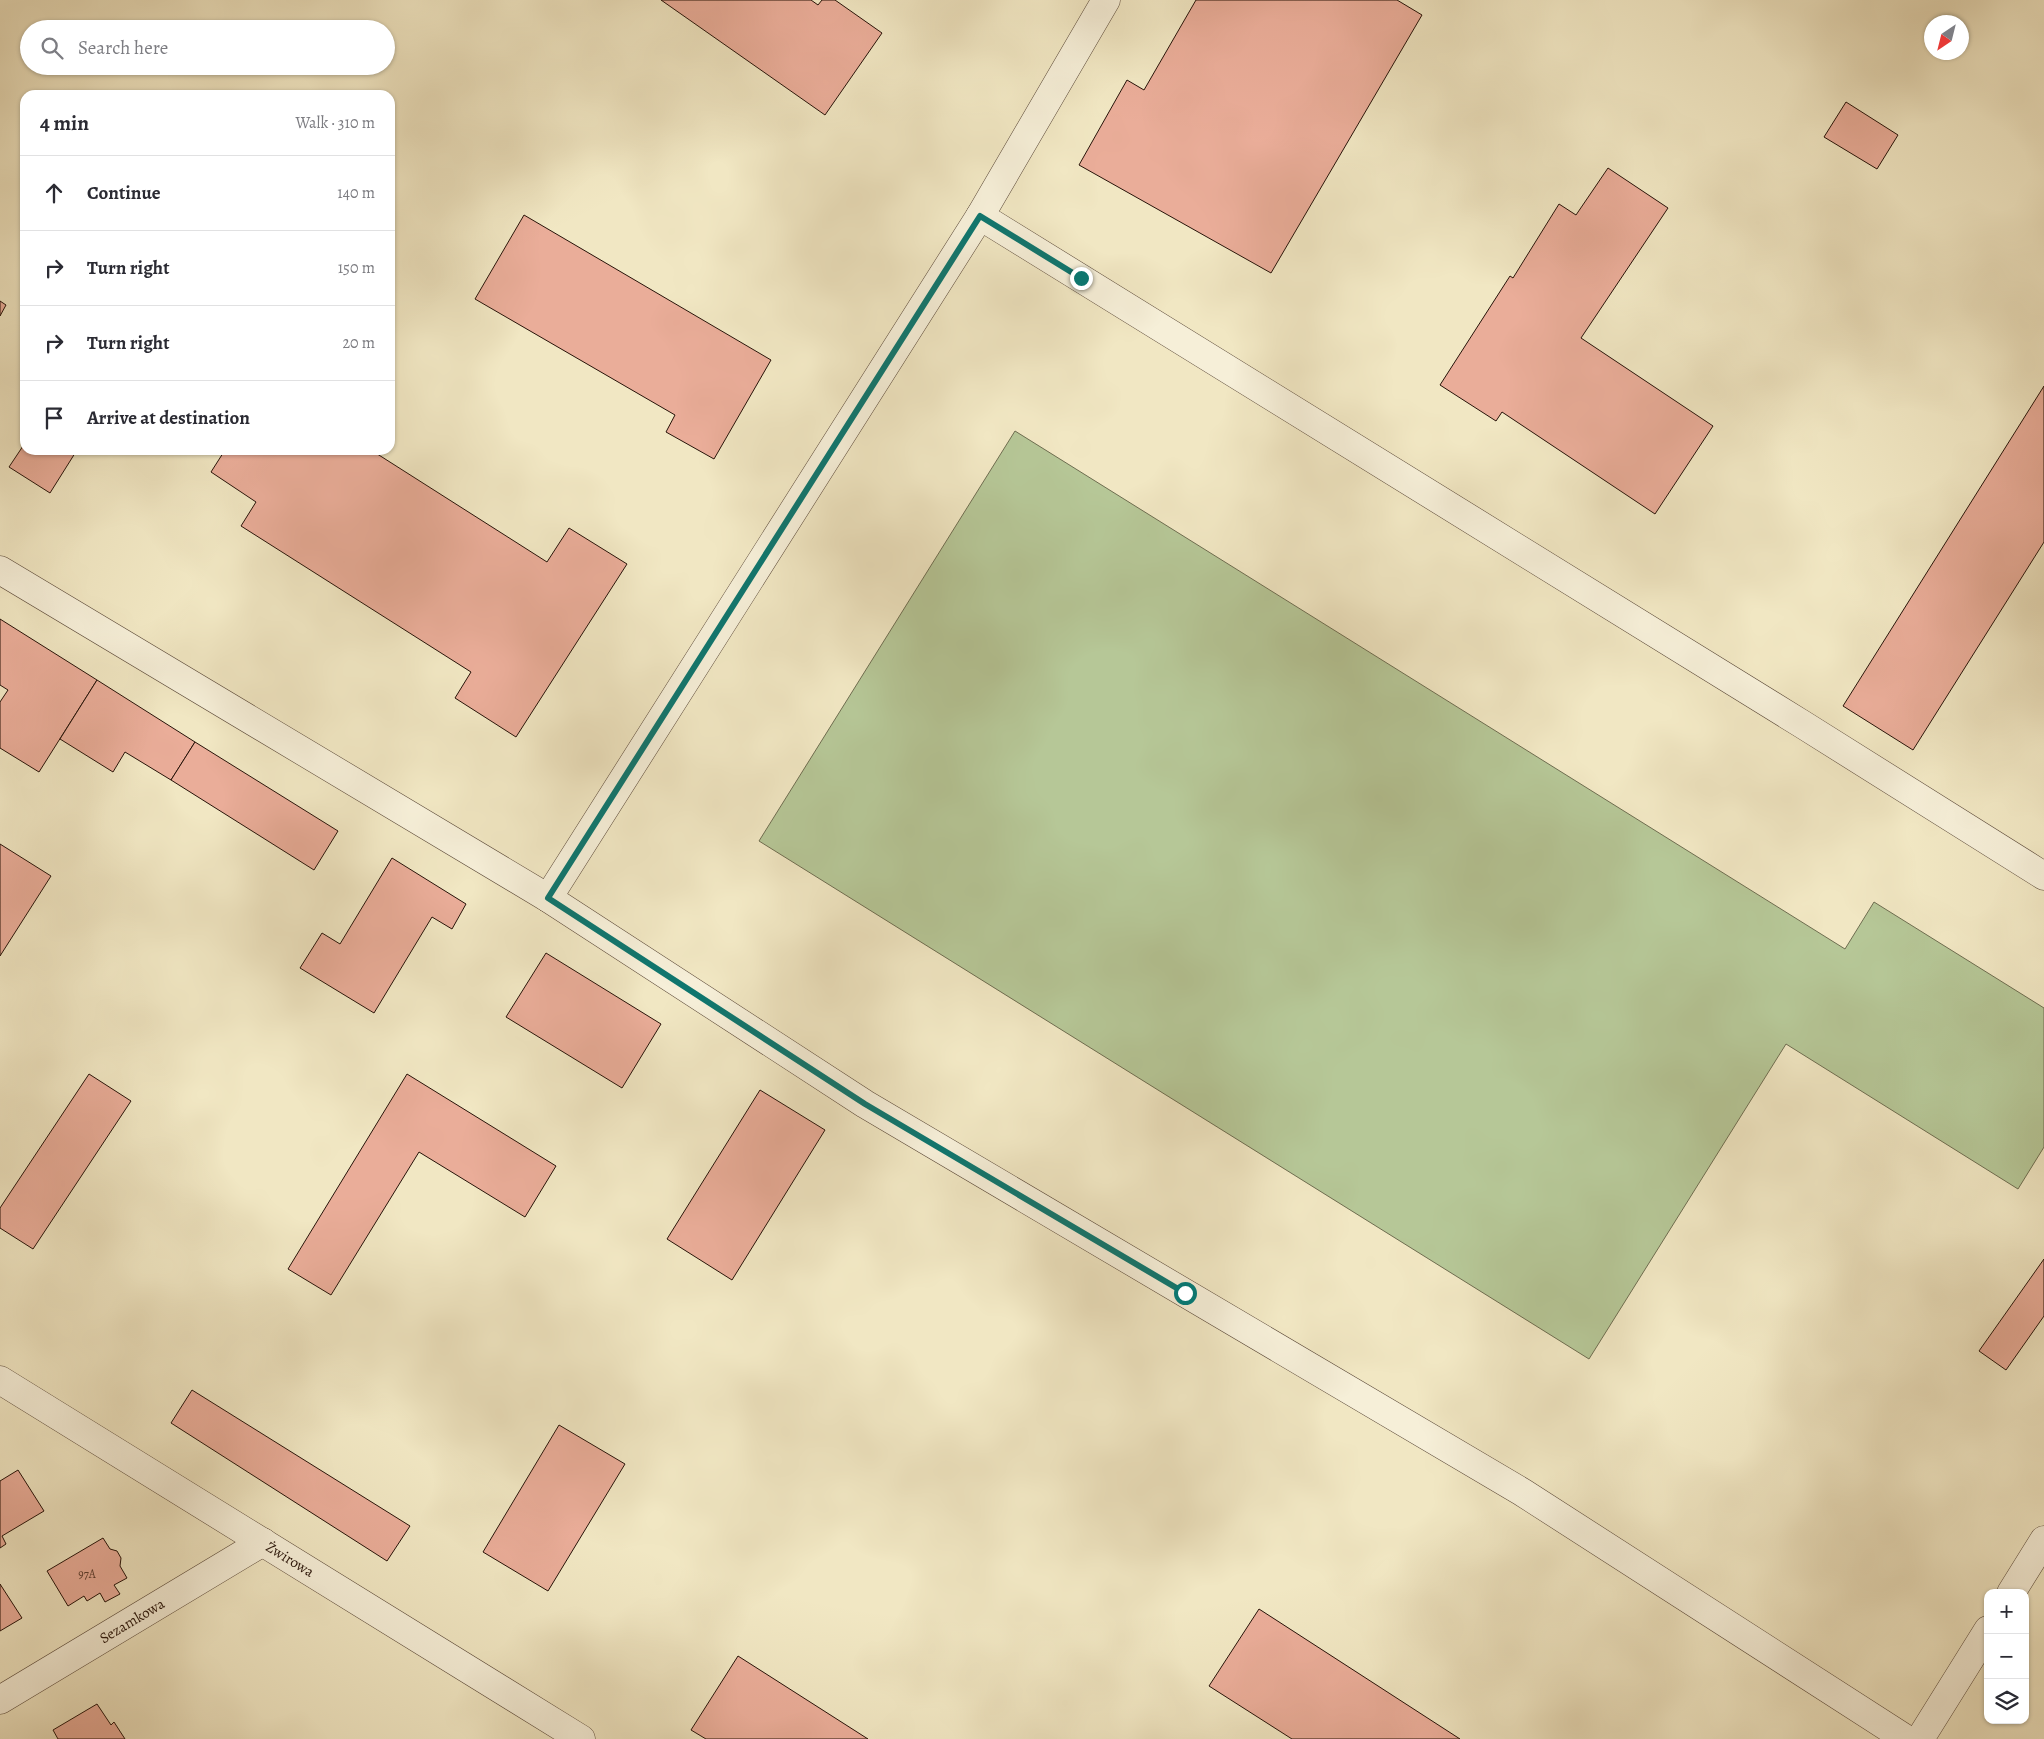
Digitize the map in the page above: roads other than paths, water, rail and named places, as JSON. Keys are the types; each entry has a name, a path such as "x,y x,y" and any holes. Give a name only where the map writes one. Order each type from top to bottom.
{"street":[{"path":"548,898 980,216 1106,0"},
{"path":"980,216 1802,724 2044,876"},
{"path":"0,570 548,898 865,1104 1522,1492 1906,1739"},
{"name":"Żwirowa","path":"0,1380 581,1739"},
{"path":"2013,1589 2044,1540"},
{"name":"Sezamkowa","path":"0,1700 263,1542"},
{"path":"1920,1739 1986,1634"}]}
